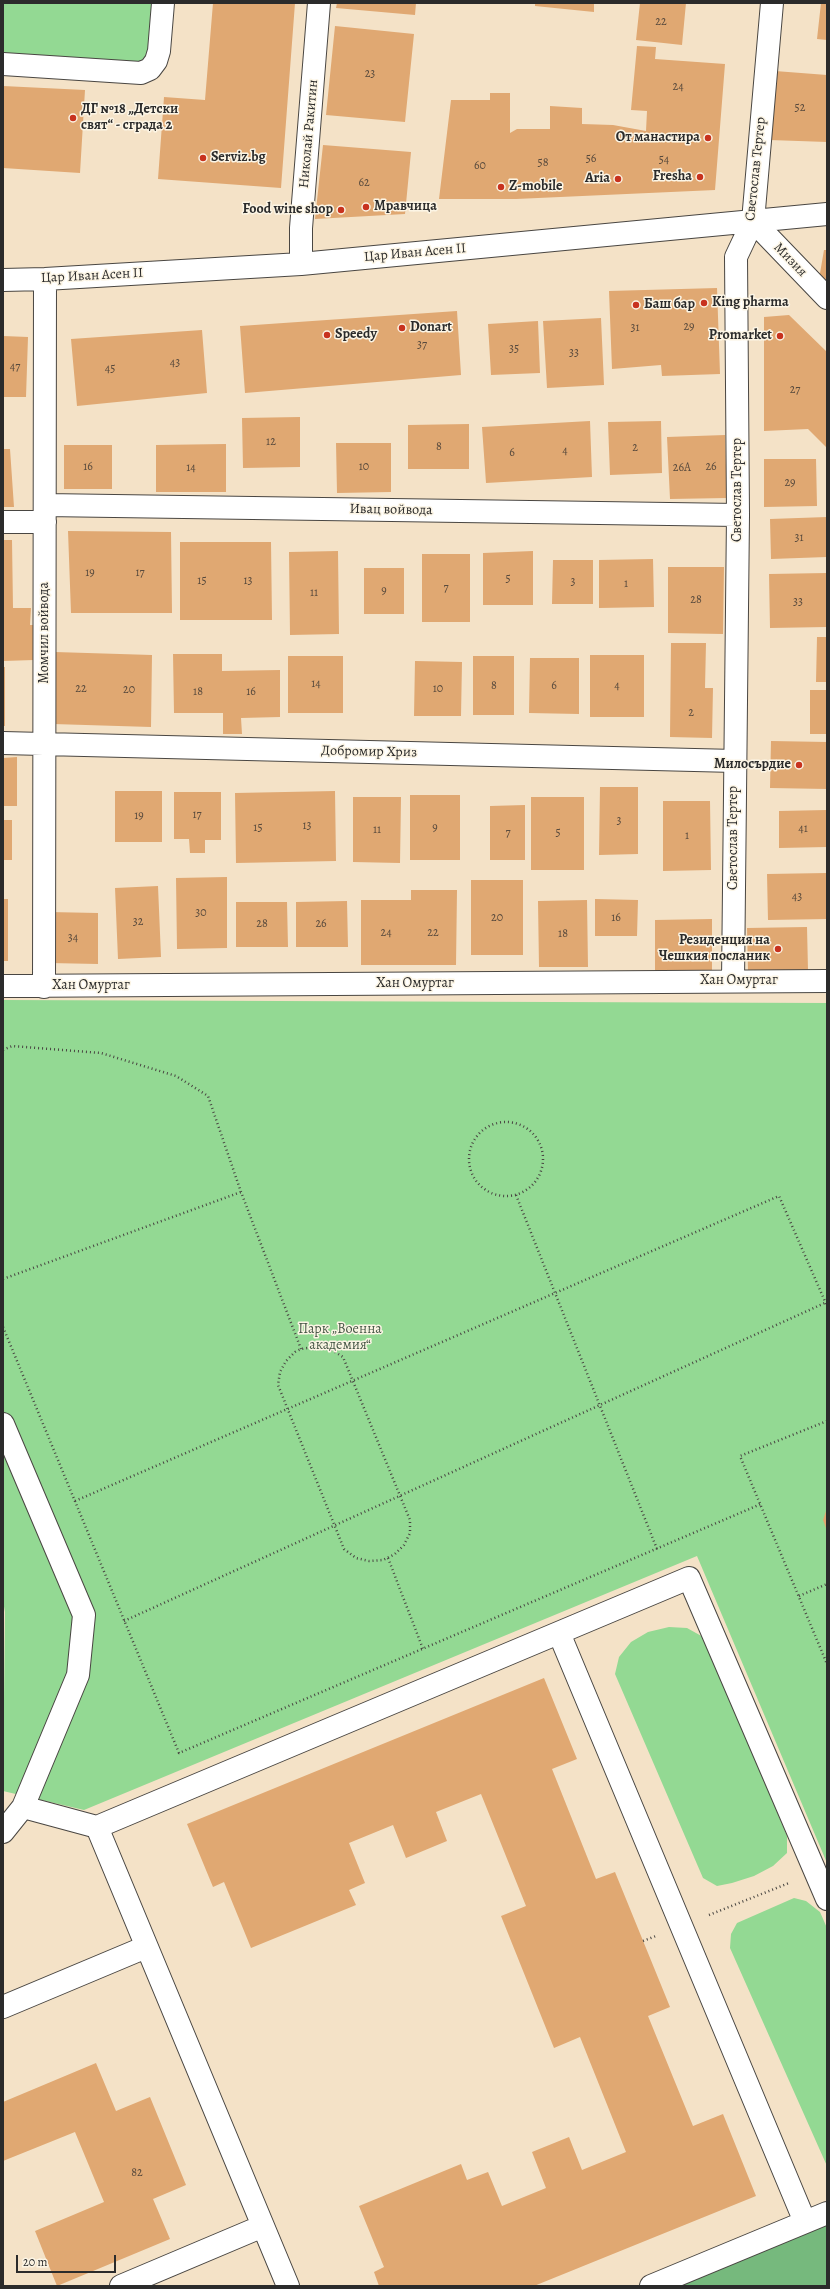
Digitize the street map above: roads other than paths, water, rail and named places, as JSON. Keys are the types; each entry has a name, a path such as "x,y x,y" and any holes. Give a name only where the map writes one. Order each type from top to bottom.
{"street":[{"path":"3,64 141,73 150,69 156,62 159,51 163,3"},
{"name":"Николай Ракитин","path":"301,264 301,228 319,3"},
{"name":"Светослав Тертер","path":"733,981 738,515 736,257 753,221 772,3"},
{"name":"Цар Иван Асен II","path":"3,280 45,279 301,264 827,214"},
{"name":"Мизия","path":"753,221 827,298"},
{"name":"Момчил войвода","path":"44,987 45,279"},
{"name":"Ивац войвода","path":"3,522 45,513 738,515"},
{"name":"Добромир Хриз","path":"3,743 735,761"},
{"name":"Хан Омуртаг","path":"3,986 44,987 733,981 827,982"},
{"path":"3,1424 84,1615 78,1675 23,1807 3,1832"},
{"path":"23,1807 97,1827 689,1578 827,1899"},
{"path":"559,1633 805,2222"},
{"path":"97,1827 288,2286"},
{"path":"3,2007 146,1947"},
{"path":"651,2286 827,2213"},
{"path":"121,2286 263,2226"}],"place":[{"name":"ДГ №18 „Детски свят“ - сграда 2","path":"73,118"},
{"name":"От манастира","path":"708,138"},
{"name":"Serviz.bg","path":"203,158"},
{"name":"Fresha","path":"700,177"},
{"name":"Aria","path":"618,179"},
{"name":"Z-mobile","path":"501,187"},
{"name":"Мравчица","path":"366,207"},
{"name":"Food wine shop","path":"341,210"},
{"name":"King pharma","path":"704,303"},
{"name":"Баш бар","path":"636,305"},
{"name":"Donart","path":"402,328"},
{"name":"Speedy","path":"327,335"},
{"name":"Promarket","path":"780,336"},
{"name":"Милосърдие","path":"799,765"},
{"name":"Резиденция на Чешкия посланик","path":"778,949"}],"park label":[{"name":"Парк „Военна академия“","path":"340,1338"}]}
